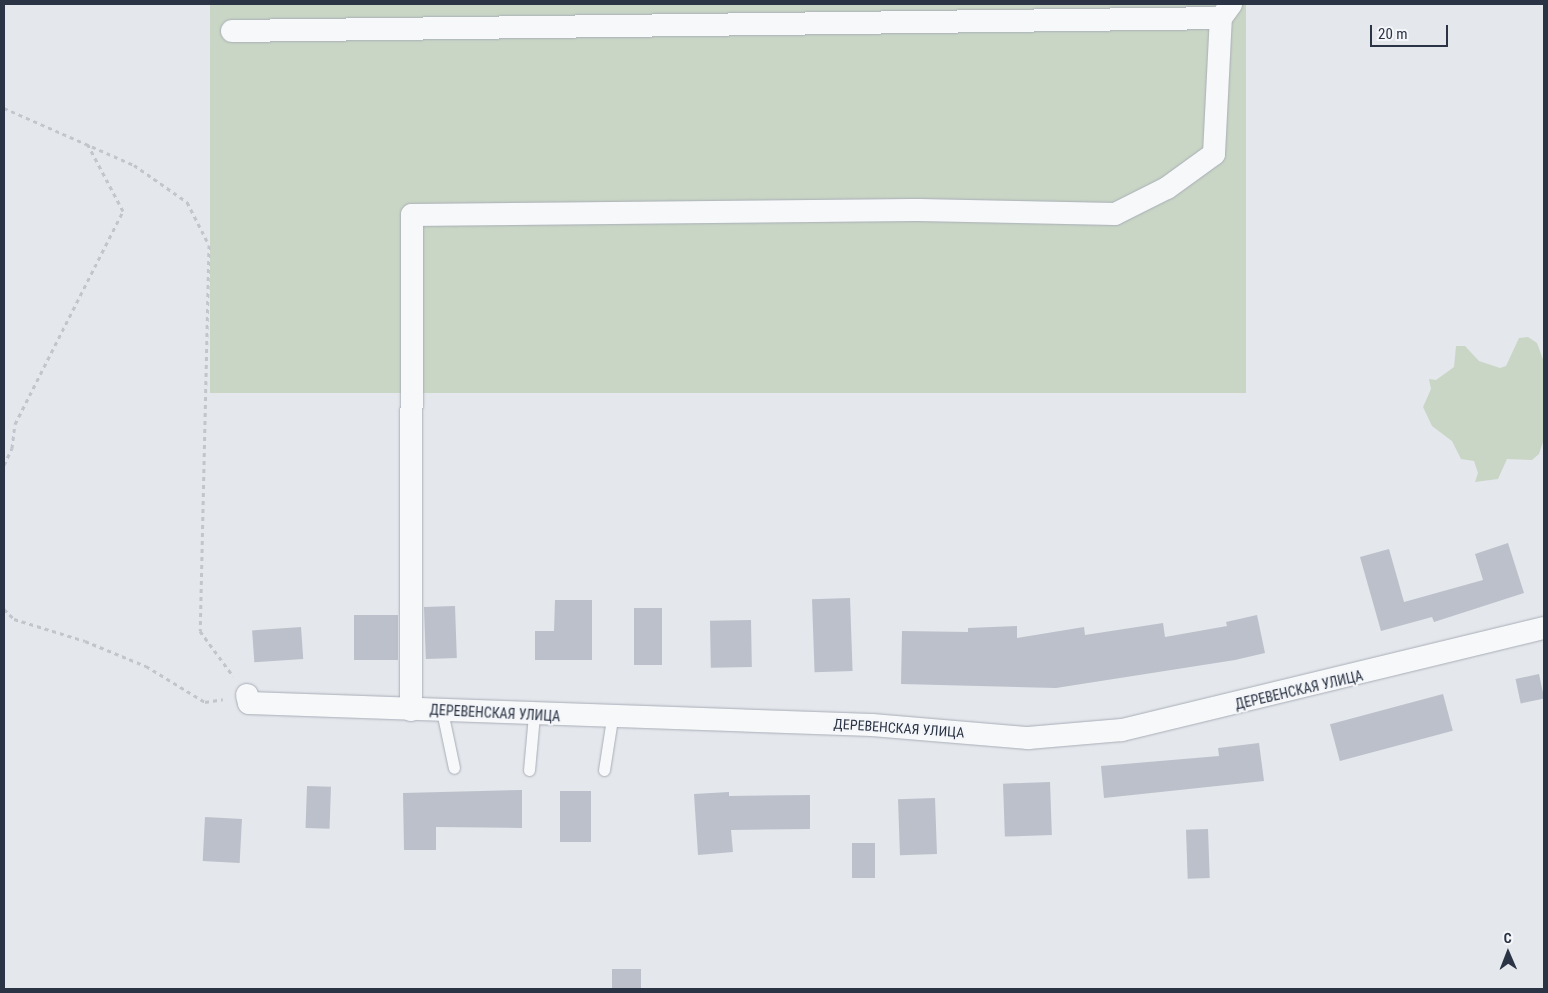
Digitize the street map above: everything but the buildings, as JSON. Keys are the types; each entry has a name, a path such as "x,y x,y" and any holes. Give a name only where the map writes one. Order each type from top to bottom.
{"street":[{"path":"232,32 1226,11 1214,154 1167,188 1115,214 919,210 412,216 411,710"},
{"name":"ДЕРЕВЕНСКАЯ УЛИЦА","path":"247,695 249,702 612,719 872,725 1028,738 1122,730 1544,628"}],"lane":[{"path":"442,711 454,768"},
{"path":"529,770 534,715"},
{"path":"604,770 612,719"}],"path":[{"path":"4,108 134,165 187,202 209,245 200,631 247,695 205,702 146,666 85,641 14,619 4,608"},
{"path":"4,464 12,448 15,424 122,211 88,145"}],"green space":[{"path":"210,4 1246,4 1246,393 210,393"},
{"path":"1528,337 1537,343 1544,362 1544,439 1539,454 1532,460 1507,459 1498,479 1475,482 1478,473 1474,461 1461,459 1452,441 1432,426 1423,407 1431,389 1429,379 1436,380 1454,367 1456,346 1465,346 1479,361 1500,368 1506,366 1519,338"}]}
